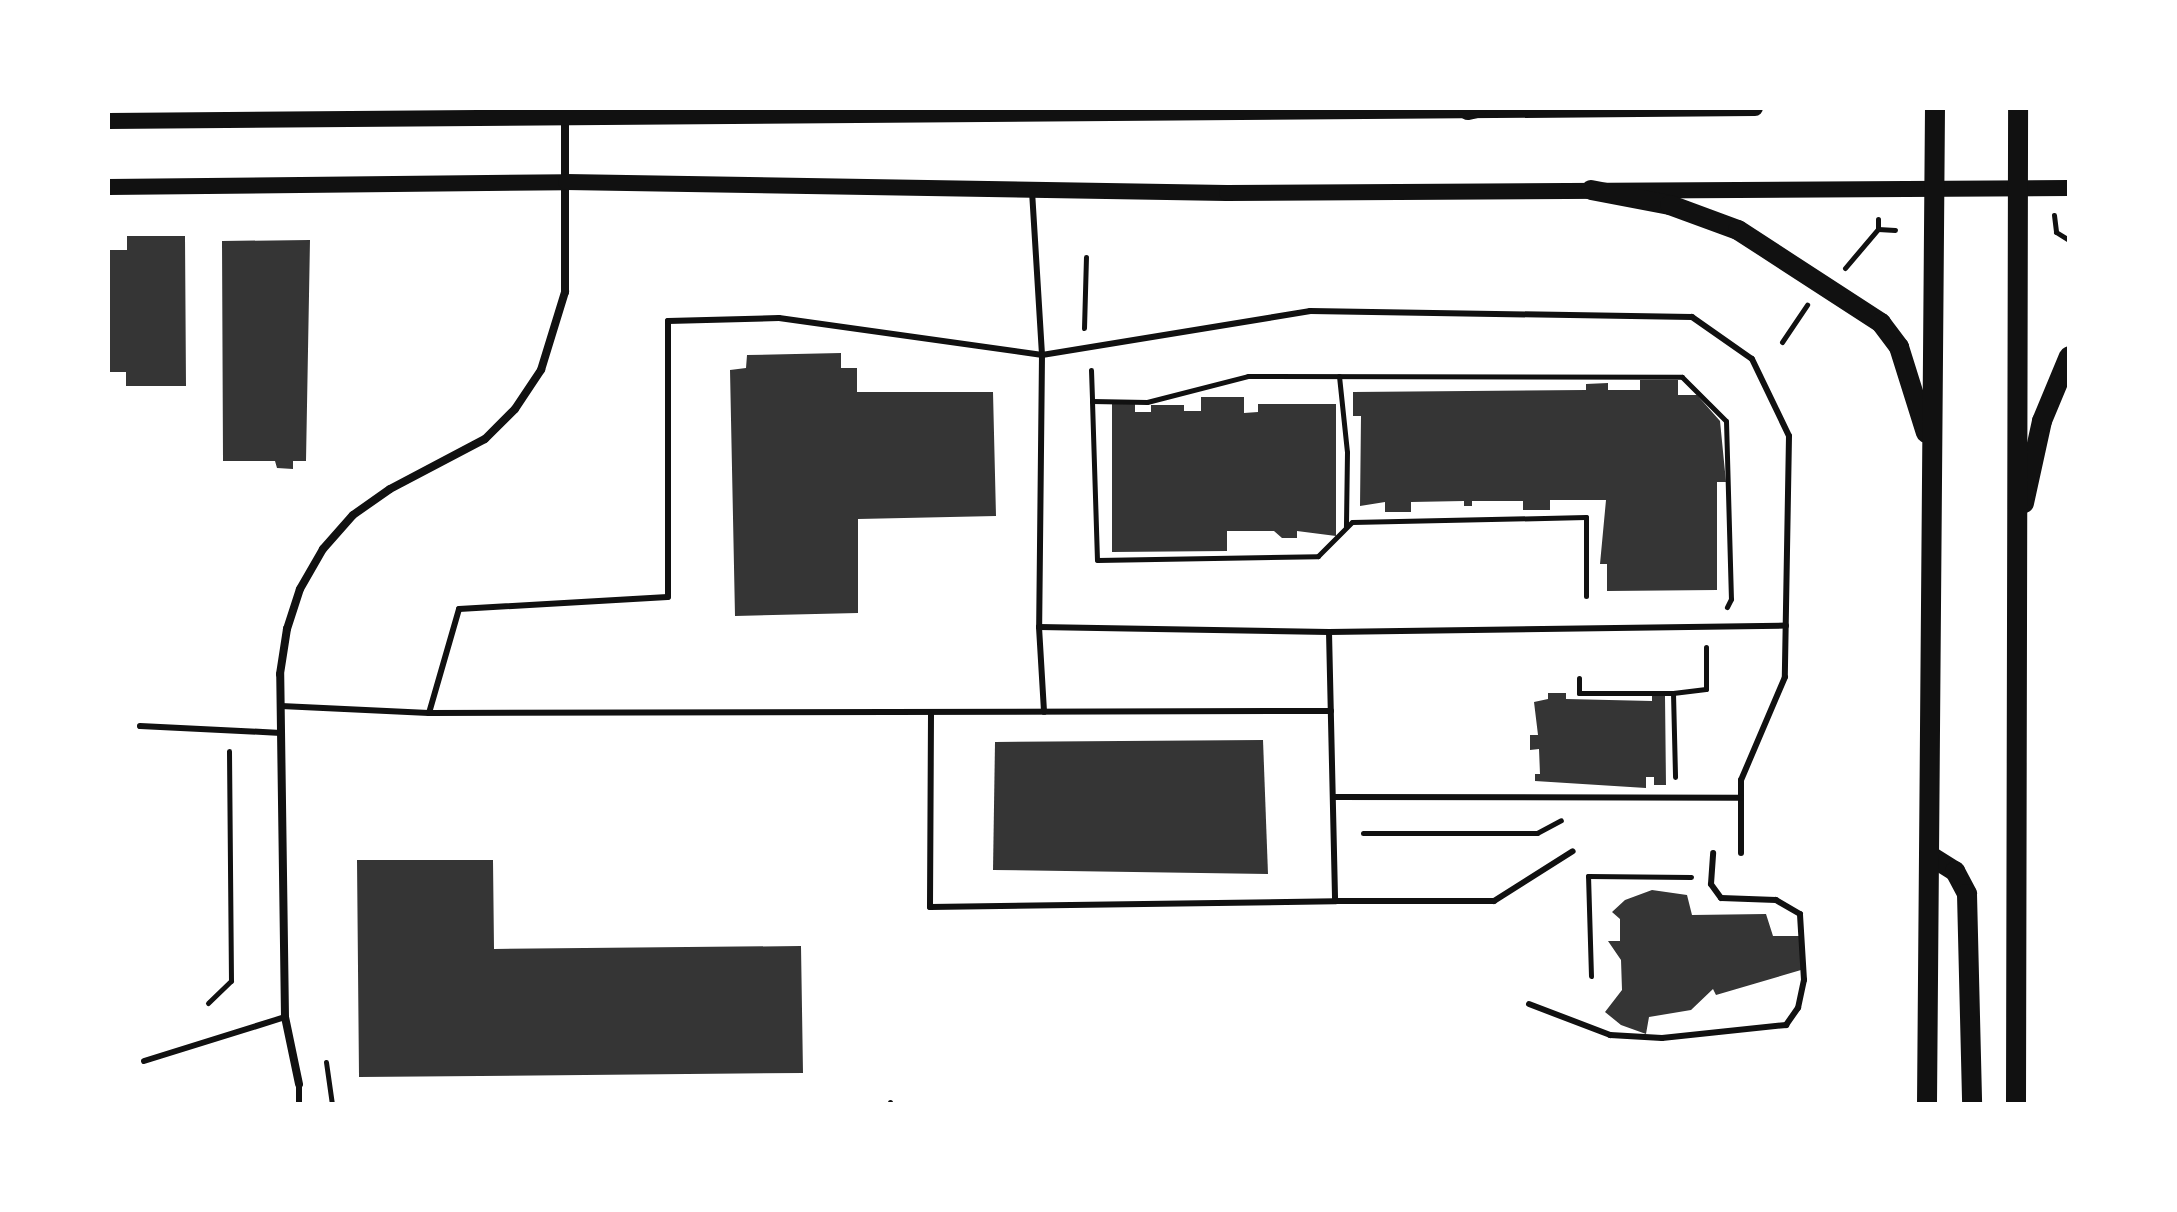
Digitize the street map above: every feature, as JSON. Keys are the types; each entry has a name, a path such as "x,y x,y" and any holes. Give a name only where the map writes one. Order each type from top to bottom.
{"main road":[{"path":"108,121 565,112 1755,108"},
{"path":"1927,1104 1935,108"},
{"path":"2016,1104 2018,108"},
{"path":"108,187 566,182 1032,191 2069,188"},
{"path":"1591,190 1670,205 1738,230 1881,323 1899,347 1916,390 1933,466"},
{"path":"2015,546 2042,421 2069,356"},
{"path":"1929,855 1955,871 1967,894 1972,1104"}],"street":[{"path":"299,1084 285,1017 281,706 287,629 300,589 323,549 372,501 485,439 515,409 541,370 565,292 565,112"}],"lane":[{"path":"1032,191 1042,355 1039,627 1044,712"},
{"path":"429,713 459,609 668,597 668,321 779,318 1042,355 1310,311 1692,317 1752,359 1789,436 1785,677 1741,780 1741,853"},
{"path":"1039,627 1329,632 1786,626"},
{"path":"1329,632 1335,901"},
{"path":"281,706 429,713 931,715 1331,711"},
{"path":"931,715 930,907 1494,901 1573,851"},
{"path":"140,726 281,733"},
{"path":"1333,797 1741,798"},
{"path":"1529,1004 1610,1035 1662,1038 1786,1025 1798,1008 1804,980 1800,914 1776,900 1721,898 1711,879 1713,853"},
{"path":"144,1061 285,1017"},
{"path":"299,1084 299,1104"}],"path":[{"path":"2054,215 2056,232 2069,240"},
{"path":"1838,277 1878,229 1878,219"},
{"path":"1878,229 1895,230"},
{"path":"1086,257 1097,560 1318,556 1352,522 1586,517 1586,596"},
{"path":"1782,342 1810,301"},
{"path":"1092,401 1147,402 1248,376 1682,377 1726,421 1731,599 1706,642 1706,689 1673,693 1579,693 1579,678"},
{"path":"1339,376 1347,452 1346,528"},
{"path":"1673,693 1676,782"},
{"path":"208,1003 231,981 228,730"},
{"path":"1591,976 1588,876 1711,879"},
{"path":"326,1062 332,1104"}],"building":[{"path":"127,236 185,236 186,386 126,386 126,372 108,372 108,250 127,250"},
{"path":"310,240 306,461 293,461 293,469 277,468 275,461 223,461 222,241"},
{"path":"841,353 841,368 857,368 857,392 993,392 996,516 858,519 858,613 735,616 730,370 746,368 747,355"},
{"path":"1640,380 1678,380 1678,395 1697,395 1720,421 1726,482 1717,482 1717,590 1607,591 1607,564 1600,564 1606,500 1550,500 1550,510 1523,510 1523,501 1472,501 1472,506 1464,506 1464,501 1411,502 1411,512 1385,512 1385,502 1360,506 1361,416 1353,416 1353,392 1586,390 1586,384 1608,383 1608,390 1640,390"},
{"path":"1201,397 1244,397 1244,413 1258,412 1258,404 1336,404 1336,536 1297,531 1297,538 1282,538 1274,531 1227,531 1227,551 1112,552 1112,404 1135,404 1135,412 1151,412 1151,405 1184,405 1184,411 1201,411"},
{"path":"1548,693 1566,693 1566,699 1652,701 1652,696 1665,696 1666,785 1654,785 1654,777 1646,777 1646,788 1535,781 1535,774 1540,774 1539,749 1530,750 1530,735 1538,735 1534,702 1548,699"},
{"path":"1263,740 1268,874 993,870 995,742"},
{"path":"357,860 493,860 494,949 801,946 803,1073 359,1077"},
{"path":"1652,890 1687,895 1692,915 1766,914 1773,936 1802,936 1801,970 1716,995 1713,989 1691,1010 1649,1017 1646,1034 1621,1025 1605,1012 1622,990 1621,960 1608,941 1620,941 1620,919 1612,912 1625,900"}]}
